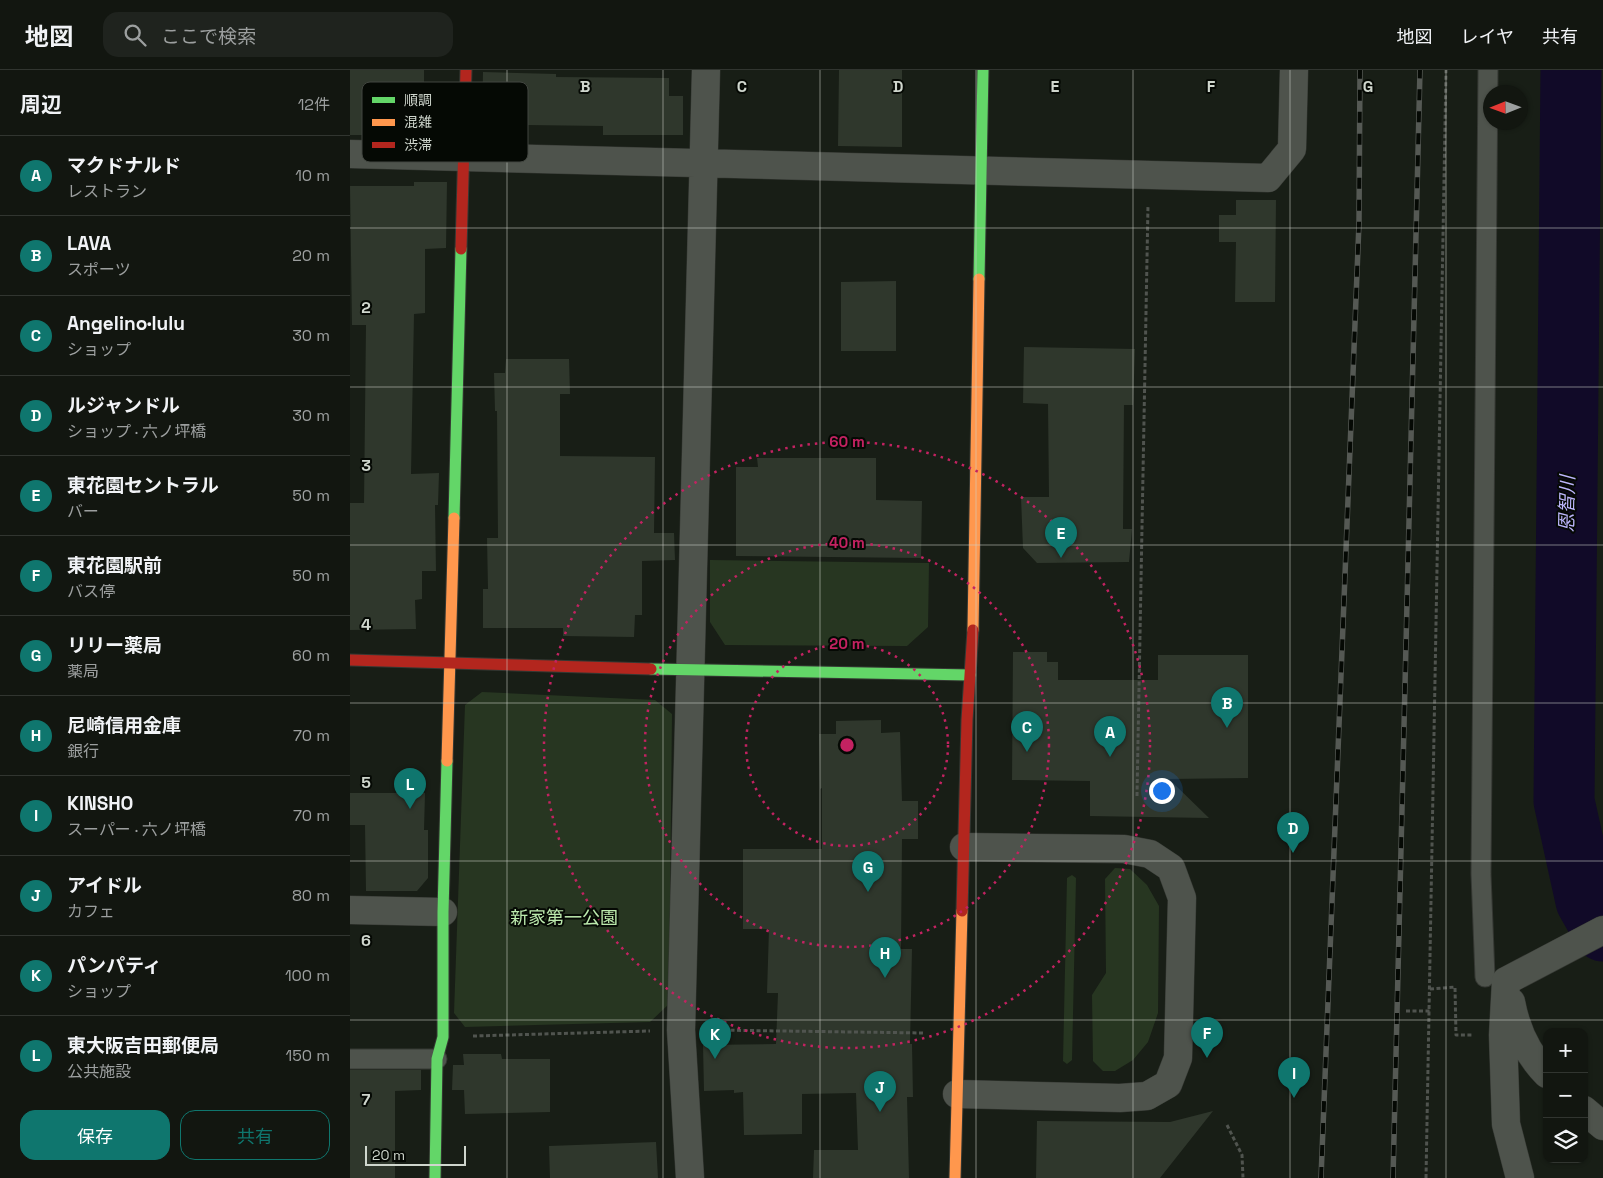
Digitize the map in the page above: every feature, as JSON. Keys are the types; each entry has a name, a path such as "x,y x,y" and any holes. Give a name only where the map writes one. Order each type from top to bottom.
{"street":[{"path":"690,1178 681,1030 692,670 706,70"},
{"path":"955,1178 964,847 973,624 983,70"},
{"path":"528,158 981,172 1268,178 1292,149 1294,70"},
{"path":"435,1178 436,1059 443,1037 443,912 464,162"},
{"path":"350,660 692,670 970,675"},
{"path":"957,1094 1082,1099 1147,1096 1168,1084 1178,1058 1182,898 1171,868 1150,854 1124,848 964,847"},
{"path":"350,910 443,912"},
{"path":"1496,979 1603,930"},
{"path":"1496,979 1533,1061 1546,1073"},
{"path":"1496,979 1503,1035 1506,1124 1520,1178"}],"lane":[{"path":"1488,70 1481,864 1496,979"},
{"path":"350,1059 436,1059"}],"path":[{"path":"1426,1178 1446,70"},
{"path":"1138,796 1149,175"},
{"path":"1430,989 1456,987 1456,1035"},
{"path":"1406,1011 1430,1011"},
{"path":"1227,1125 1242,1155 1243,1178"}],"green space":[{"path":"710,560 929,563 928,627 907,646 725,645 710,622"},
{"name":"新家第一公園","path":"482,692 655,700 672,714 669,1004 650,1022 465,1027 454,1013 465,705"},
{"path":"1115,868 1130,869 1147,885 1159,906 1158,1013 1148,1042 1133,1060 1115,1071 1103,1071 1093,1061 1092,995 1106,973 1105,879"},
{"path":"1072,875 1076,878 1072,1060 1067,1064 1063,1061 1067,878"}],"building":[{"path":"350,70 424,70 424,82 362,82 362,135 350,135"},
{"path":"839,70 902,70 902,147 838,146"},
{"path":"483,72 556,74 556,77 669,78 669,96 683,96 683,135 603,135 603,126 528,125 528,82 483,82"},
{"path":"414,182 447,182 446,248 425,249 425,313 414,314 411,474 439,473 438,505 435,505 436,571 422,571 422,599 415,600 416,629 350,630 350,503 364,503 366,325 352,325 350,186 414,186"},
{"path":"1236,200 1276,200 1275,302 1235,302 1236,242 1219,242 1219,215 1236,215"},
{"path":"896,281 896,351 841,351 841,282"},
{"path":"1024,347 1135,349 1133,405 1124,405 1123,529 1132,529 1129,562 1037,563 1023,548 1021,497 1049,497 1048,404 1023,403"},
{"path":"506,359 569,359 570,394 560,394 560,456 655,457 654,533 674,533 675,560 642,561 642,615 635,615 634,637 563,636 563,628 483,628 483,589 488,589 487,538 498,538 497,411 495,411 494,373 505,373"},
{"path":"757,458 876,458 876,500 922,501 921,558 736,556 736,467 758,467"},
{"path":"1013,652 1047,652 1047,662 1058,662 1058,680 1158,680 1158,655 1248,655 1248,778 1169,779 1209,818 1090,816 1090,781 1012,780"},
{"path":"881,720 881,733 900,732 902,801 918,801 918,839 902,839 901,949 912,949 910,1044 912,1044 913,1097 907,1097 909,1178 813,1178 814,1150 858,1150 856,1093 802,1094 802,1134 744,1135 743,1092 734,1093 734,1090 704,1091 703,1045 776,1044 778,993 767,993 769,929 743,929 743,849 822,849 822,788 820,789 819,734 836,734 836,721"},
{"path":"350,793 425,793 424,830 428,830 428,878 417,891 366,891 365,825 350,825"},
{"path":"463,1054 501,1054 502,1059 550,1059 550,1112 465,1114 464,1090 452,1090 453,1065 464,1065"},
{"path":"350,1070 421,1070 421,1090 395,1091 395,1178 350,1178"},
{"path":"1213,1111 1160,1178 1036,1178 1037,1121 1170,1122"},
{"path":"656,1142 658,1178 550,1178 549,1146"}],"waterway":[{"name":"恩智川","path":"1571,70 1564,801 1586,901 1603,931"}],"railway":[{"path":"1321,1178 1359,223 1360,70"},
{"path":"1393,1178 1420,70"}],"traffic: fast":[{"path":"979,279 983,70"},
{"path":"454,518 461,249"},
{"path":"651,669 970,675"},
{"path":"435,1178 437,1059 443,1037 443,912 447,761"}],"traffic: slow":[{"path":"973,630 979,279"},
{"path":"447,761 454,518"},
{"path":"955,1178 962,911"}],"traffic: jam":[{"path":"466,70 466,82"},
{"path":"461,249 463,162"},
{"path":"962,911 967,720 973,630"},
{"path":"350,660 651,669"}],"place":[{"name":"東花園セントラル","path":"1061,558"},
{"name":"LAVA","path":"1227,728"},
{"name":"Angelino·lulu","path":"1027,752"},
{"name":"マクドナルド","path":"1110,757"},
{"name":"東大阪吉田郵便局","path":"410,809"},
{"name":"ルジャンドル","path":"1293,853"},
{"name":"リリー薬局","path":"868,892"},
{"name":"尼崎信用金庫","path":"885,978"},
{"name":"東花園駅前","path":"1207,1058"},
{"name":"パンパティ","path":"715,1059"},
{"name":"KINSHO","path":"1294,1098"},
{"name":"アイドル","path":"880,1112"}]}
